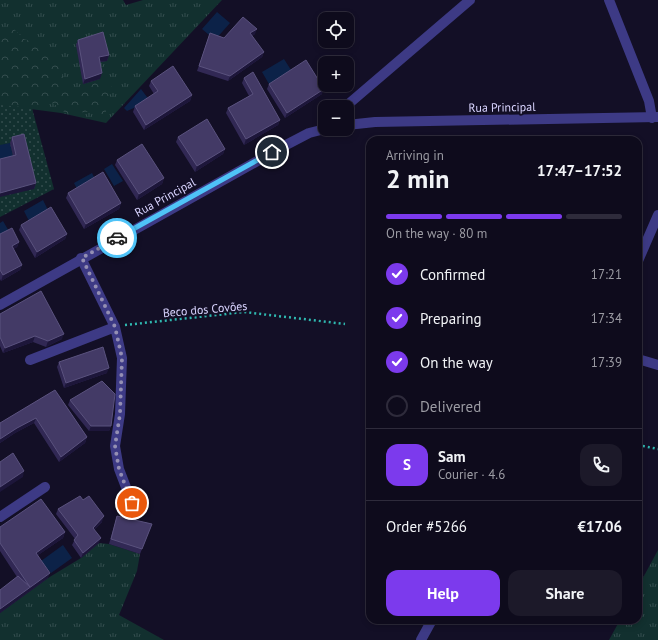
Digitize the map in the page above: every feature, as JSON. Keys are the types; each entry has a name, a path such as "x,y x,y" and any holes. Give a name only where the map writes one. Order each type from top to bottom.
{"street":[{"path":"353,100 470,0"},
{"path":"609,0 655,118"},
{"name":"Rua Principal","path":"354,124 655,118"},
{"name":"Rua Principal","path":"0,305 286,145 309,133 318,130"},
{"path":"642,252 658,216"},
{"path":"82,258 115,327 122,358 120,414 115,446 119,469 132,503"},
{"path":"30,360 115,327"},
{"path":"642,360 658,365"},
{"path":"0,517 45,487"},
{"path":"421,640 430,624"}],"path":[{"name":"Beco dos Covões","path":"115,327 244,312 345,324"},
{"path":"642,446 658,449"}],"green space":[{"path":"0,0 123,0 126,5 143,0 222,0 106,123 61,113 0,105"},
{"path":"12,27 24,39 44,46 55,56 69,93 78,101 92,84 102,79 113,79 105,116 93,111 67,114 50,101 32,108 17,119 0,118 0,39"},
{"path":"0,105 32,108 54,189 0,217"},
{"path":"99,543 109,544 140,554 137,571 119,615 164,640 0,640 0,613 48,578 81,558"},
{"path":"658,550 658,640 609,640 618,624 642,624 642,580"}],"water":[{"path":"217,12 230,23 215,40 202,29"},
{"path":"284,59 291,70 269,84 262,72"},
{"path":"141,89 150,101 127,111 124,108"},
{"path":"10,143 14,161 0,164 0,145"},
{"path":"112,164 123,181 114,186 104,169"},
{"path":"92,173 96,181 78,191 74,183"},
{"path":"43,200 49,212 30,223 24,211"},
{"path":"3,221 10,233 0,239 0,223"},
{"path":"63,545 72,558 51,573 41,561"}],"building":[{"path":"243,17 257,29 250,33 264,52 230,76 199,66 210,33 224,38"},
{"path":"103,32 109,55 99,57 102,73 85,79 78,40"},
{"path":"306,60 318,79 318,92 319,92 287,113 269,84"},
{"path":"173,66 192,95 146,125 135,106 158,91 151,81"},
{"path":"253,72 280,120 246,139 228,108 253,94 244,78"},
{"path":"207,119 225,149 197,166 178,137"},
{"path":"24,134 36,183 0,193 0,159 16,155 12,137"},
{"path":"142,144 164,178 139,194 117,160"},
{"path":"103,172 121,203 86,224 68,193"},
{"path":"51,207 67,234 37,252 21,225"},
{"path":"12,228 19,242 12,246 22,265 3,275 0,270 0,234"},
{"path":"41,291 64,334 48,341 35,336 5,348 0,337 0,314"},
{"path":"103,347 109,368 66,383 59,362"},
{"path":"102,381 115,394 111,426 91,426 70,400"},
{"path":"55,390 87,437 61,457 36,418 0,439 0,423"},
{"path":"13,453 24,471 0,487 0,462"},
{"path":"80,496 83,500 89,496 104,516 93,528 101,538 83,553 74,540 78,535 58,509"},
{"path":"41,499 65,532 36,553 50,573 0,609 0,590 18,576 30,587 0,543 0,527"},
{"path":"117,516 152,524 142,549 111,539"}],"way so far":[{"path":"117,238 82,258 115,327 122,358 120,414 115,446 119,469 132,503"}],"route":[{"path":"117,238 272,152"}]}
